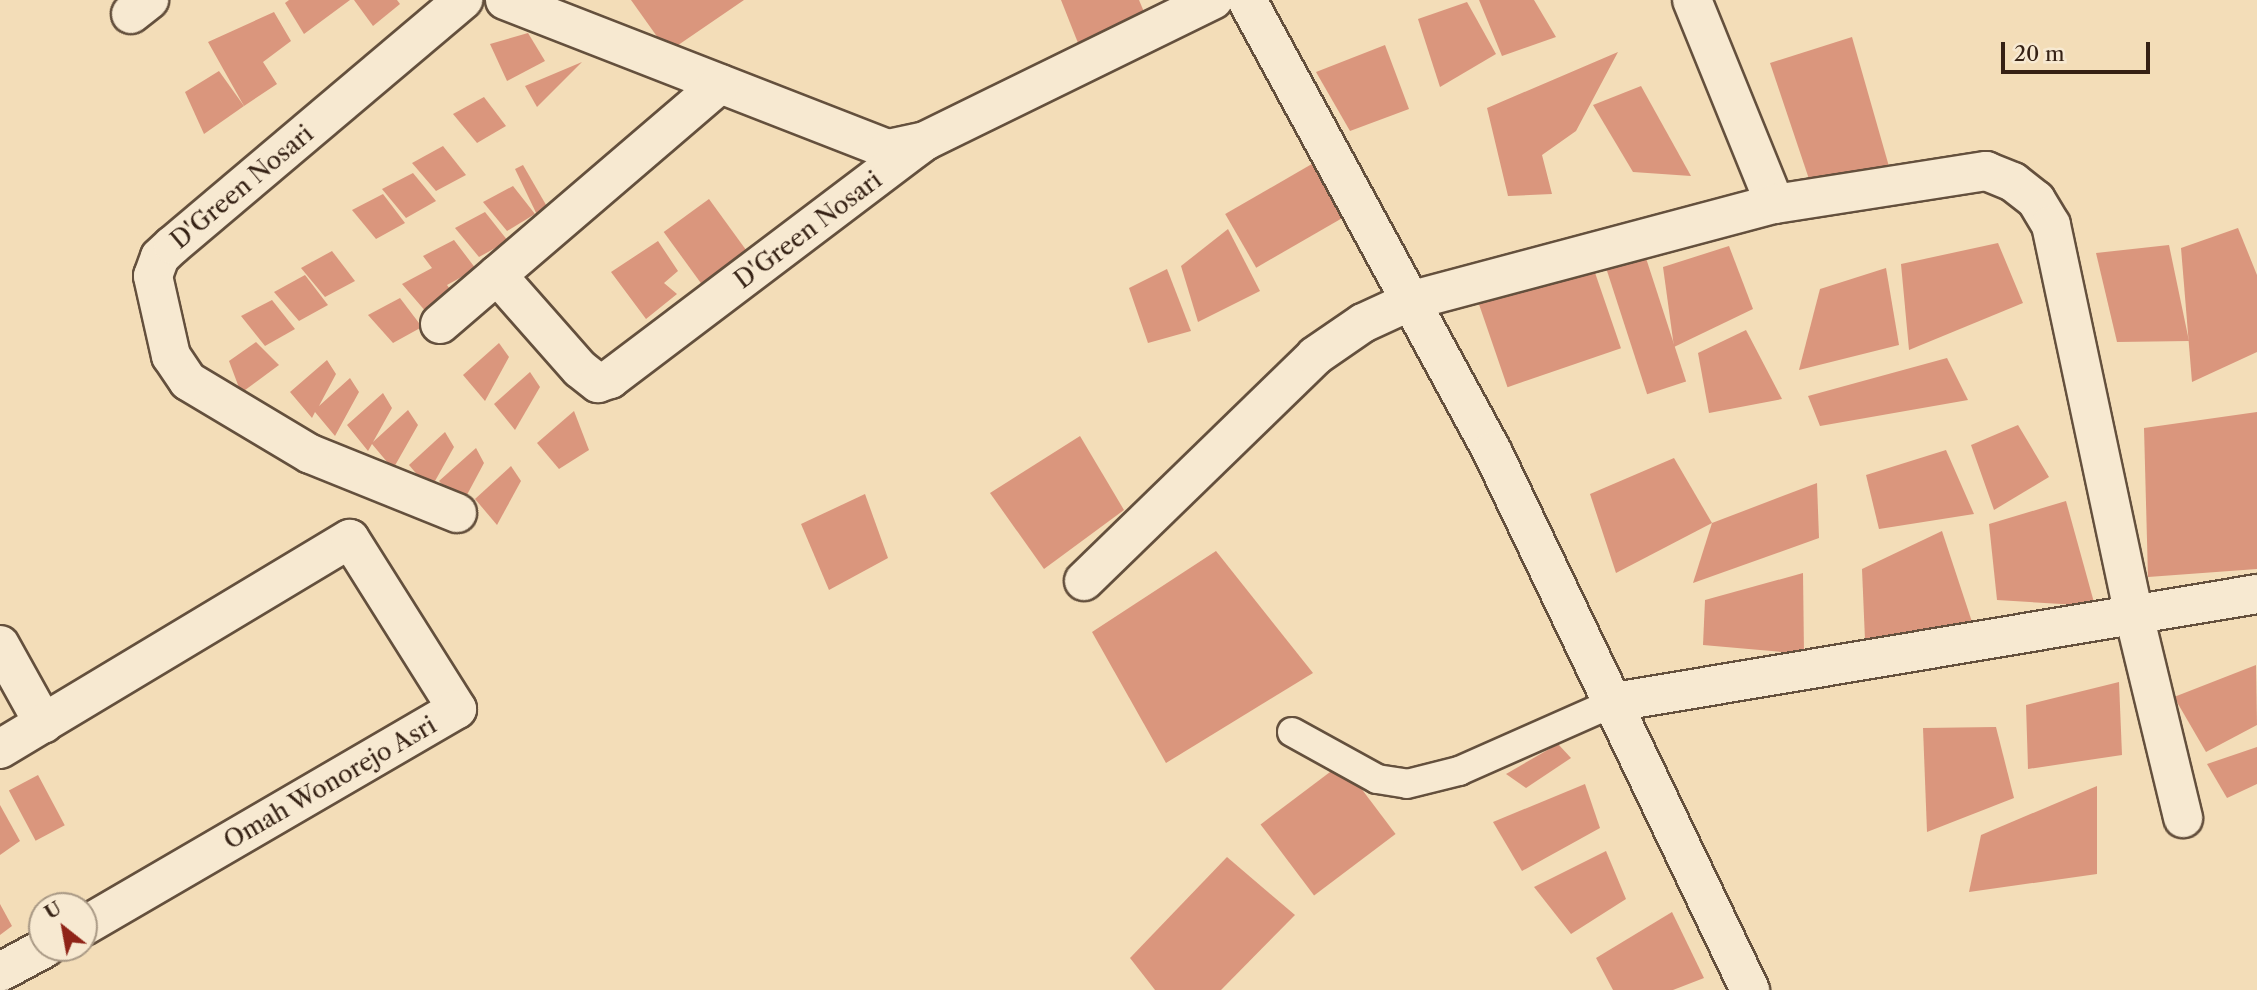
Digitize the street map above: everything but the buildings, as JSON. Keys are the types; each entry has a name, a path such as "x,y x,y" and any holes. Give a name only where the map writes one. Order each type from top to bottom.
{"street":[{"name":"D'Green Nosari","path":"457,513 310,454 188,381 171,356 153,276 160,257 173,245 463,0"},
{"name":"D'Green Nosari","path":"505,0 873,145 888,149 925,141"},
{"path":"925,141 1213,0"},
{"path":"1247,0 1413,300 1615,702 1749,990"},
{"path":"1692,0 1776,204"},
{"path":"440,324 719,84"},
{"name":"D'Green Nosari","path":"497,275 580,369 598,383 610,379 925,141"},
{"path":"1084,581 1315,356 1363,323 1413,300 1776,204 1986,171 2014,182 2036,201 2051,225 2134,615 2183,818"},
{"name":"Omah Wonorejo Asri","path":"0,749 350,539 457,709 98,918"},
{"path":"1615,702 2257,594"},
{"path":"0,645 44,724"},
{"path":"0,972 28,957"}],"lane":[{"path":"1292,732 1377,779 1407,784 1459,771 1615,702"}]}
